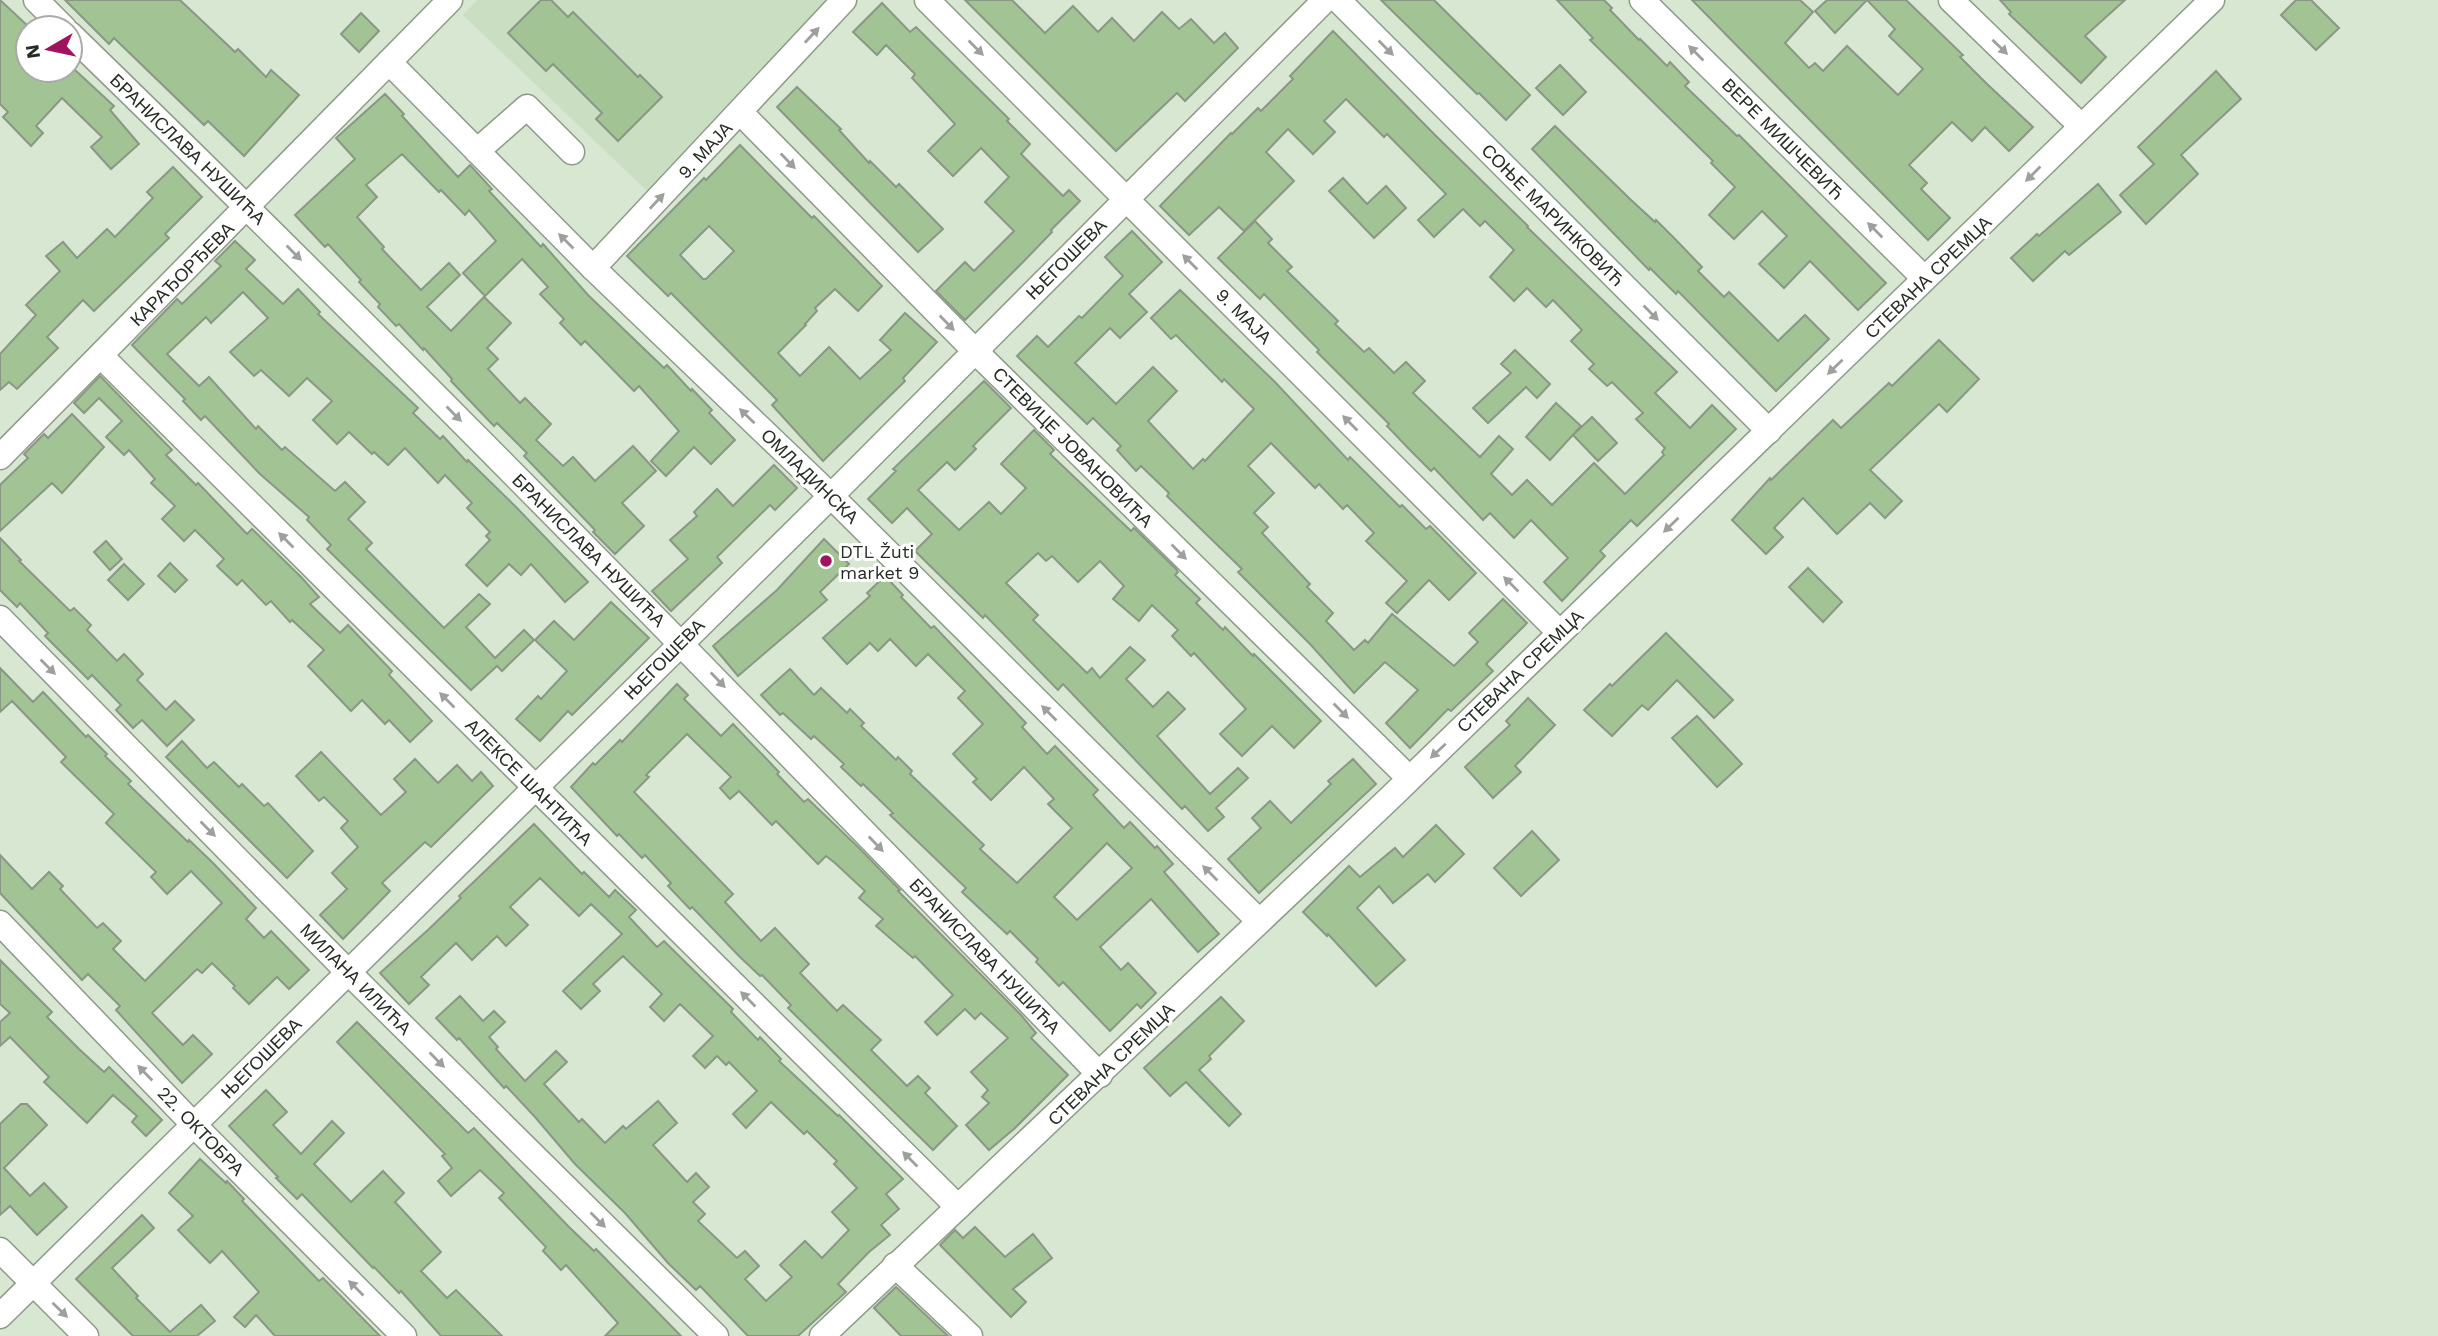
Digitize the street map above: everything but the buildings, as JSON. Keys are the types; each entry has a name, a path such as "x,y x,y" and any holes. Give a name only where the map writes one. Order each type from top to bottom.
{"street":[{"path":"36,0 50,14"},
{"name":"КАРАЂОРЂЕВА","path":"0,457 450,0"},
{"name":"9. МАЈА","path":"593,268 844,0"},
{"name":"9. МАЈА","path":"927,0 1559,632"},
{"name":"ЊЕГОШЕВА","path":"0,1316 831,496 1325,0"},
{"name":"СОЊЕ МАРИНКОВИЋ","path":"1338,0 1769,431"},
{"name":"ВЕРЕ МИШЧЕВИЋ","path":"1642,0 1924,278"},
{"path":"1951,0 2081,126"},
{"name":"СТЕВАНА СРЕМЦА","path":"822,1336 1100,1075 1880,325 1924,278 2212,0"},
{"name":"БРАНИСЛАВА НУШИЋА","path":"84,48 248,207 681,642 1100,1075"},
{"name":"ОМЛАДИНСКА","path":"389,62 593,268 831,496 1259,921"},
{"path":"477,151 527,107 572,152"},
{"name":"СТЕВИЦЕ ЈОВАНОВИЋА","path":"740,112 974,350 1409,778"},
{"name":"АЛЕКСЕ ШАНТИЋА","path":"101,356 958,1207"},
{"name":"МИЛАНА ИЛИЋА","path":"0,618 348,972 716,1336"},
{"name":"22. ОКТОБРА","path":"0,923 194,1125 404,1336"},
{"path":"0,1250 86,1336"},
{"path":"895,1265 970,1336"}],"shaded area":[{"path":"477,0 828,0 647,191 463,15"}],"place":[{"name":"DTL Žuti market 9","path":"826,561"}]}
